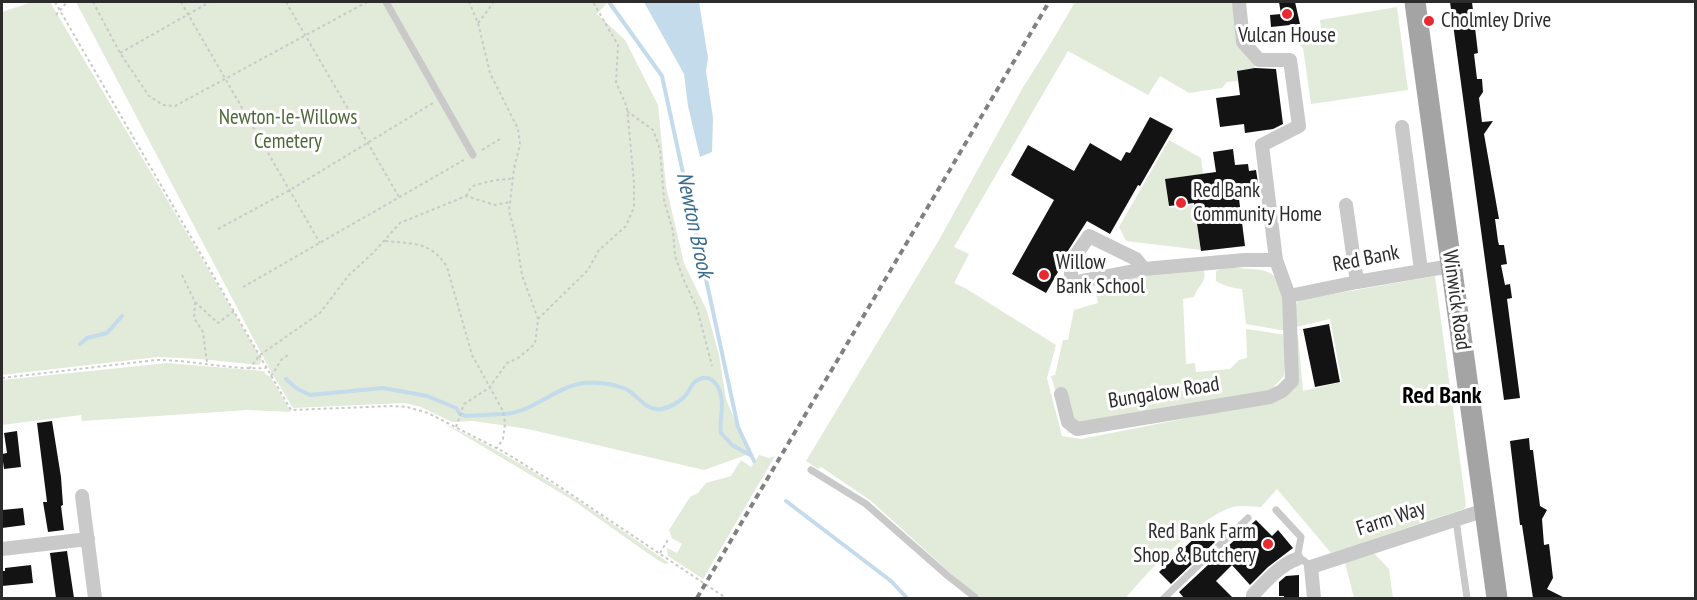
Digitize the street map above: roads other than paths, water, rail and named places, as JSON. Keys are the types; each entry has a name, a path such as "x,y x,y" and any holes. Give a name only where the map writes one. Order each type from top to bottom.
{"main road":[{"name":"Winwick Road","path":"1415,2 1497,598"}],"street":[{"path":"1239,2 1243,42 1259,60 1290,60 1299,126 1262,145 1276,260 1289,296"},
{"path":"1402,127 1421,270"},
{"path":"1346,205 1357,282"},
{"path":"1144,269 1136,259 1089,236 1071,262 1071,283 1144,269 1244,260 1276,260"},
{"name":"Red Bank","path":"1289,296 1451,266"},
{"name":"Bungalow Road","path":"1061,394 1068,422 1077,429 1270,397 1282,391 1292,381 1289,296"},
{"path":"82,496 95,598"},
{"name":"Farm Way","path":"1311,567 1485,510"},
{"path":"2,549 88,539"},
{"path":"1252,597 1290,561 1297,558"},
{"path":"1311,567 1314,598"}],"lane":[{"path":"386,2 473,155"},
{"path":"811,470 866,504 976,598"},
{"path":"1276,510 1301,537 1297,558 1304,560 1311,567"},
{"path":"1164,598 1248,518"},
{"path":"1456,520 1467,598"}],"water":[{"path":"644,2 699,2 708,58 706,71 713,118 712,152 700,157 688,106 684,74"}],"waterway":[{"name":"Newton Brook","path":"609,2 662,76 738,427 754,461"},
{"path":"80,344 87,338 107,333 122,316"},
{"path":"504,414 526,409 564,389 585,383 621,387 651,408 661,409 680,400 694,382 705,378 713,381 720,392 721,433 732,445 750,455"},
{"path":"286,379 296,388 310,395 383,388 427,396 456,408 460,414 466,416 502,414"},
{"name":"Newton Brook","path":"786,501 891,581 907,598"}],"railway":[{"path":"697,598 1049,2"}],"place":[{"name":"Vulcan House","path":"1287,14"},
{"name":"Cholmley Drive","path":"1429,21"},
{"name":"Red Bank Community Home","path":"1181,203"},
{"name":"Willow Bank School","path":"1044,275"},
{"name":"Red Bank Farm Shop & Butchery","path":"1268,544"}],"district":[{"name":"Red Bank","path":"1442,396"}],"park label":[{"name":"Newton-le-Willows Cemetery","path":"288,130"}]}
